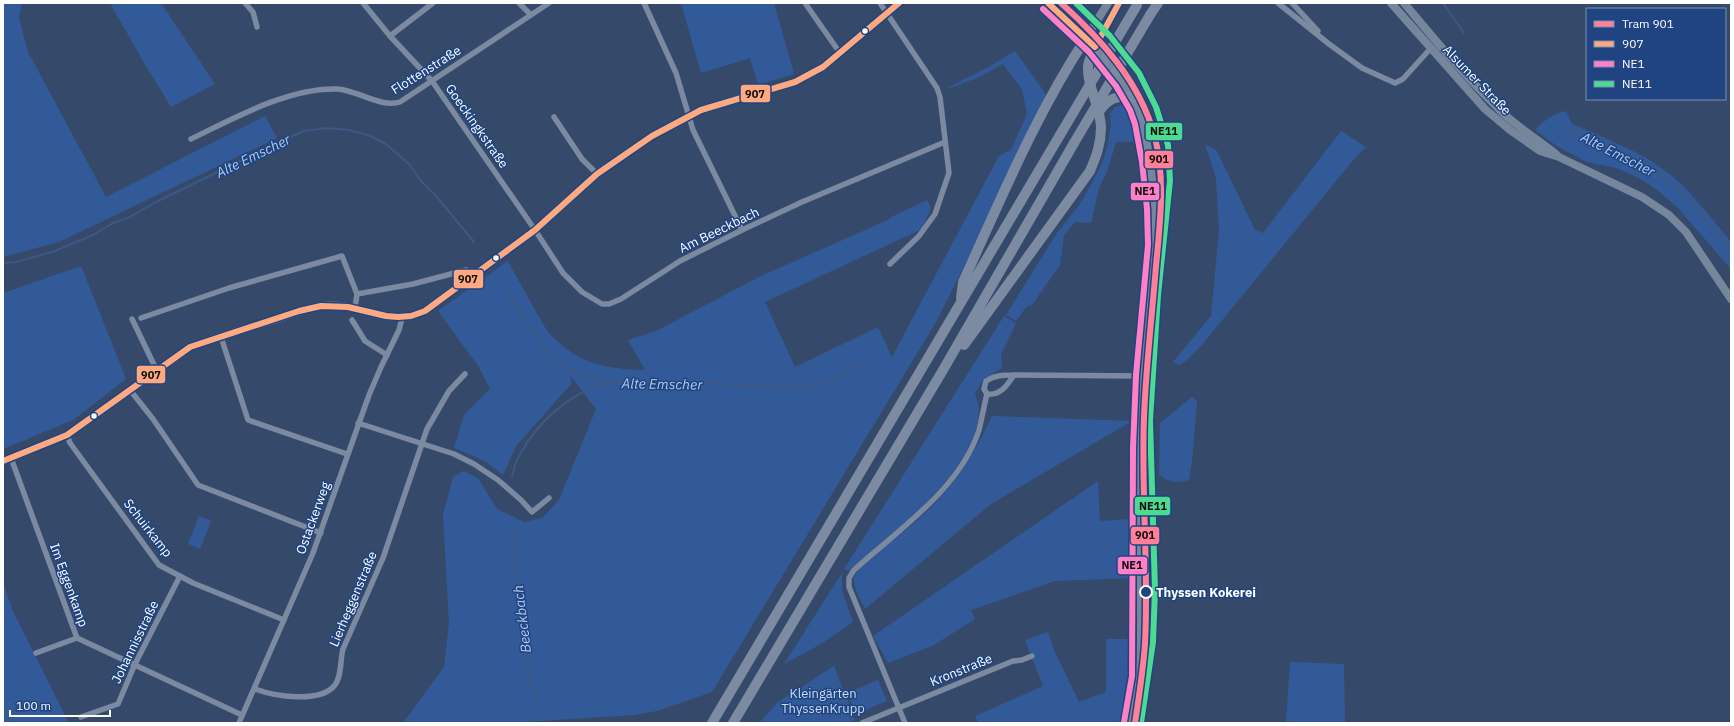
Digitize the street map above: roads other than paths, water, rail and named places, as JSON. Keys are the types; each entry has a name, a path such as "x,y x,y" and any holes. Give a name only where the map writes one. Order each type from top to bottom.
{"highway":[{"path":"733,723 943,370 1074,143 1158,3"},
{"path":"712,723 1137,4"},
{"path":"960,304 963,282 1021,155 1053,94 1086,38"},
{"path":"943,370 967,341 1090,170 1099,144 1101,129 1099,112 1089,78 1088,68 1095,46"},
{"path":"1099,112 1104,104 1114,97 1133,98"}],"street":[{"path":"245,3 253,12 257,26"},
{"name":"Goeckingkstraße","path":"363,3 390,36 432,81 535,230"},
{"path":"390,36 432,3"},
{"path":"519,3 531,15"},
{"name":"Flottenstraße","path":"192,139 247,112 304,93 328,90 347,90 382,102 395,104 405,100 549,3"},
{"path":"644,3 676,72 688,116 742,230"},
{"path":"805,3 840,53"},
{"path":"880,3 937,88 940,97 949,173 935,214 919,236 890,264"},
{"path":"7,459 67,435 190,347 321,306 331,305 355,308 381,315 402,318 415,316 425,311 535,230 597,174 641,143 701,110 795,82 823,67 899,3"},
{"path":"1048,3 1095,46 1124,82 1141,117 1150,161 1155,208 1156,245 1144,376 1142,423 1140,508 1140,677 1132,723"},
{"path":"1076,3 1097,22 1128,57 1139,73 1156,107 1168,145 1169,188 1158,295 1150,420 1155,590 1154,629 1141,723"},
{"path":"1086,38 1108,3"},
{"path":"1095,46 1120,3"},
{"path":"1278,3 1329,44 1362,68 1395,83 1403,79 1430,49"},
{"path":"1292,3 1329,44"},
{"name":"Alsumer Straße","path":"1390,3 1485,109 1540,151 1559,157 1642,197 1670,215 1690,237 1731,298"},
{"name":"Alsumer Straße","path":"1404,3 1478,89 1505,115 1559,157"},
{"path":"554,117 582,159 597,174"},
{"name":"Am Beeckbach","path":"535,230 563,273 582,292 602,304 609,304 620,299 680,262 742,230 809,199 945,142"},
{"path":"141,318 229,288 342,256 357,294 355,308"},
{"path":"357,294 413,284 466,270 470,277"},
{"name":"Ostackerweg","path":"240,723 242,715 255,689 321,533 358,423 399,330 402,318"},
{"path":"132,319 157,371"},
{"path":"352,320 364,341 387,355"},
{"path":"221,337 248,420 347,454"},
{"name":"Lierheggenstraße","path":"255,689 267,694 295,696 320,694 330,690 335,685 338,678 343,648 383,558 422,443 449,391 465,374"},
{"path":"905,723 850,587 849,578 854,570 920,513 956,472 968,454 978,431 987,394 984,390 986,381 992,376 1014,375 1153,377"},
{"path":"987,394 994,395 1002,392 1014,375"},
{"path":"130,390 153,419 198,485 321,533"},
{"path":"358,423 454,454 474,464 498,480 532,512 549,498"},
{"name":"Schuirkamp","path":"67,435 70,443 160,565 193,583 284,620"},
{"name":"Im Eggenkamp","path":"7,459 77,638 242,715"},
{"name":"Johannisstraße","path":"81,717 118,704 135,664 180,576"},
{"path":"36,653 77,638"},
{"name":"Kronstraße","path":"862,723 1013,661 1022,660 1032,656"}],"waterway":[{"name":"Alte Emscher","path":"1443,3 1464,33"},
{"name":"Alte Emscher","path":"3,263 16,262 52,252 93,235 113,223 128,218 156,202 281,141 304,131 326,128 349,130 368,135 386,144 410,165 421,181 436,196 474,242"},
{"name":"Alte Emscher","path":"1569,130 1644,164 1667,180 1693,204 1731,250"},
{"name":"Alte Emscher","path":"502,281 538,341 555,359 571,370 610,383 710,383 769,387 814,387 831,380 864,362"},
{"name":"Beeckbach","path":"512,477 518,458 526,443 545,420 556,410 581,393 608,383"},
{"name":"Beeckbach","path":"514,524 517,578 531,687 540,712"}],"tram line":[{"name":"901","path":"1061,3 1104,46 1129,79 1139,96 1154,134 1160,167 1160,217 1148,360 1143,445 1146,587 1145,644 1135,723"}],"place":[{"name":"Thyssen Kokerei","path":"1146,592"}],"park label":[{"name":"Kleingärten ThyssenKrupp","path":"823,700"}]}
